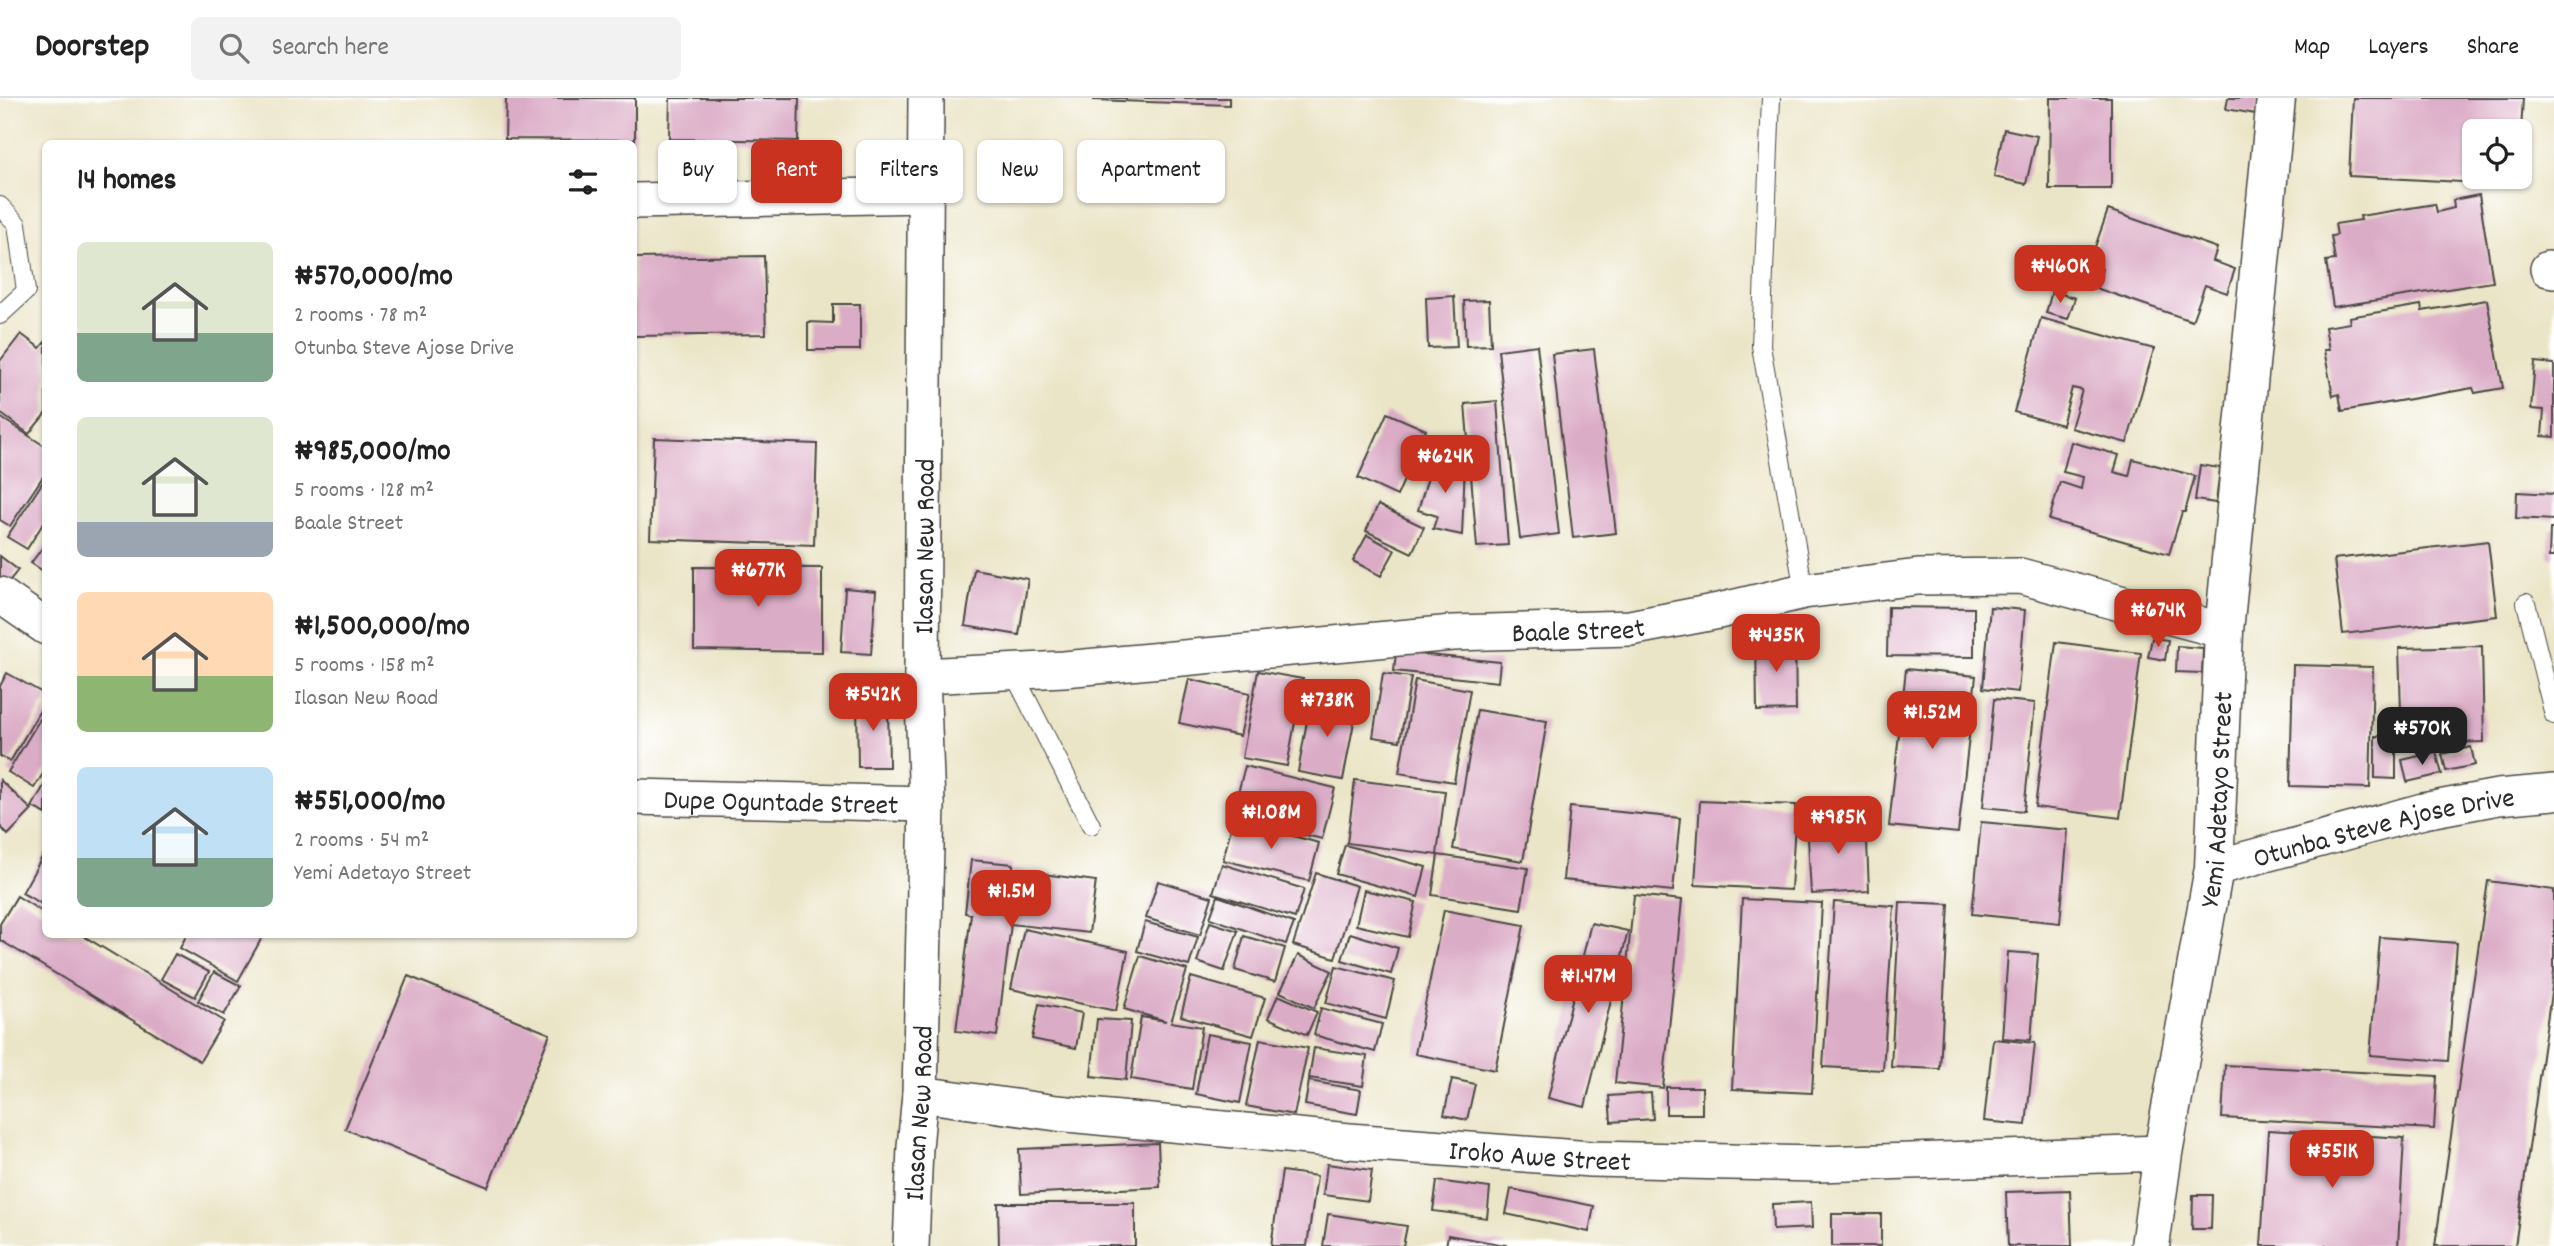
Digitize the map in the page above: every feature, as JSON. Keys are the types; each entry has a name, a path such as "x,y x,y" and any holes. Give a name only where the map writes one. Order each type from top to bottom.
{"street":[{"name":"Ilasan New Road","path":"926,98 926,140"},
{"name":"Yemi Adetayo Street","path":"2150,1246 2163,1153 2214,868 2224,631 2276,98"},
{"path":"637,201 856,196"},
{"name":"Ilasan New Road","path":"911,1246 920,1094 927,804 922,676 926,203"},
{"name":"Baale Street","path":"922,676 1064,669 1453,634 1630,628 1804,591 1918,577 2020,576 2224,631"},
{"path":"0,595 42,624"},
{"name":"Otunba Steve Ajose Drive","path":"2214,868 2423,811 2498,797 2554,792"},
{"name":"Dupe Oguntade Street","path":"637,797 927,804"},
{"name":"Iroko Awe Street","path":"920,1094 1057,1113 1321,1139 1591,1159 1818,1164 2163,1153"}],"lane":[{"path":"1771,98 1761,346 1804,591"},
{"path":"0,206 17,224 26,291 0,315"},
{"path":"2526,603 2554,715"},
{"path":"1013,672 1091,825"}],"building":[{"path":"506,98 635,98 635,140 505,139"},
{"path":"670,98 799,98 798,140 669,139"},
{"path":"1229,98 1229,105 1094,100"},
{"path":"2050,98 2111,98 2111,189 2049,189"},
{"path":"2228,98 2259,98 2256,114 2226,109"},
{"path":"2353,98 2523,98 2522,119 2462,119 2462,182 2349,176"},
{"path":"2004,129 2037,136 2026,184 1994,177"},
{"path":"2479,195 2493,282 2333,307 2326,261 2335,260 2331,236 2337,235 2335,224 2361,220 2360,216 2435,204 2437,212 2454,208 2453,200"},
{"path":"2108,210 2217,248 2213,261 2235,269 2227,293 2205,285 2192,321 2096,288 2102,269 2089,264"},
{"path":"764,256 766,334 637,336 637,258"},
{"path":"2052,291 2075,298 2068,319 2046,313"},
{"path":"1454,296 1457,347 1428,348 1426,298"},
{"path":"1489,300 1491,345 1466,346 1464,301"},
{"path":"2487,300 2503,388 2475,393 2473,388 2342,411 2339,394 2333,396 2324,350 2329,350 2325,327 2350,323 2349,317 2421,305 2422,311"},
{"path":"833,304 860,304 860,350 808,350 808,322 833,323"},
{"path":"2041,318 2154,349 2127,443 2071,428 2082,390 2072,388 2062,425 2014,412"},
{"path":"21,334 40,348 42,346 42,418 29,434 0,413 0,361"},
{"path":"1537,345 1559,534 1520,539 1498,350"},
{"path":"1594,349 1616,533 1573,538 1552,354"},
{"path":"2535,362 2554,364 2554,437 2542,436 2544,410 2531,409"},
{"path":"1497,401 1508,545 1477,547 1465,404"},
{"path":"1387,413 1426,430 1397,496 1358,478"},
{"path":"0,417 42,444 42,478 10,526 0,520"},
{"path":"654,438 817,444 814,545 650,539"},
{"path":"2071,442 2119,455 2114,472 2129,476 2133,459 2195,476 2169,554 2049,520 2060,482 2081,489 2083,477 2063,472"},
{"path":"1435,455 1465,464 1462,535 1433,529 1437,516 1418,510"},
{"path":"2200,465 2220,468 2216,503 2195,500"},
{"path":"42,483 42,525 27,549 7,537"},
{"path":"2517,492 2554,494 2554,520 2516,518"},
{"path":"1378,505 1424,527 1412,553 1366,531"},
{"path":"2550,529 2554,529 2554,557 2549,557"},
{"path":"1367,535 1395,550 1381,576 1353,561"},
{"path":"2488,541 2497,616 2343,634 2334,559"},
{"path":"42,548 42,570 31,563"},
{"path":"0,556 18,570 7,584 0,578"},
{"path":"694,567 822,568 822,652 694,650"},
{"path":"974,569 1028,579 1019,635 965,626"},
{"path":"845,588 876,591 871,654 841,652"},
{"path":"1888,607 1974,608 1974,657 1887,656"},
{"path":"1990,607 2025,610 2018,692 1983,688"},
{"path":"1795,636 1796,710 1757,711 1756,637"},
{"path":"2152,638 2168,640 2165,660 2148,657"},
{"path":"2056,642 2141,653 2120,818 2035,807"},
{"path":"2177,646 2203,648 2202,673 2176,672"},
{"path":"2482,646 2484,742 2402,744 2399,648"},
{"path":"1396,652 1500,662 1498,682 1394,671"},
{"path":"2293,665 2373,667 2370,788 2290,786"},
{"path":"1906,669 1976,676 1958,833 1889,826"},
{"path":"1258,671 1303,679 1287,766 1242,758"},
{"path":"7,673 42,693 42,707 10,762 0,756 0,686"},
{"path":"1383,673 1411,677 1400,741 1373,737"},
{"path":"1189,679 1250,693 1240,736 1179,723"},
{"path":"1415,680 1470,690 1454,782 1399,773"},
{"path":"1311,698 1357,706 1343,780 1298,772"},
{"path":"1994,699 2035,703 2024,811 1983,807"},
{"path":"857,700 888,700 889,767 858,767"},
{"path":"1477,710 1547,721 1523,861 1453,849"},
{"path":"42,716 42,775 34,788 8,772"},
{"path":"2375,736 2396,737 2396,779 2375,778"},
{"path":"2471,747 2475,765 2446,771 2442,754"},
{"path":"2436,752 2442,774 2407,782 2402,760"},
{"path":"1245,766 1335,788 1322,839 1232,816"},
{"path":"0,780 32,810 8,835 0,826"},
{"path":"1355,780 1445,791 1437,855 1347,843"},
{"path":"42,789 42,812 32,807"},
{"path":"1700,801 1796,805 1791,890 1695,885"},
{"path":"1570,807 1680,818 1673,891 1563,880"},
{"path":"1866,818 1869,891 1811,894 1807,821"},
{"path":"1233,820 1319,843 1309,881 1223,860"},
{"path":"1981,822 2068,830 2060,923 1972,914"},
{"path":"1345,845 1426,867 1418,897 1336,874"},
{"path":"1438,855 1528,868 1521,909 1432,895"},
{"path":"42,857 42,904 22,893"},
{"path":"971,860 1013,864 1013,870 1096,881 1089,933 1011,924 997,1036 956,1031 971,914 965,913"},
{"path":"1222,864 1304,889 1295,918 1213,893"},
{"path":"1316,873 1357,886 1335,958 1293,945"},
{"path":"1158,881 1212,897 1200,935 1146,918"},
{"path":"2488,881 2554,890 2554,972 2515,1246 2435,1246"},
{"path":"1364,890 1416,902 1408,937 1356,925"},
{"path":"1634,895 1682,900 1663,1088 1615,1083"},
{"path":"17,896 42,912 42,938 87,938 224,1021 200,1061 0,940 0,924"},
{"path":"1218,896 1294,923 1286,944 1210,918"},
{"path":"1742,899 1822,903 1812,1093 1732,1089"},
{"path":"1834,902 1894,906 1883,1070 1823,1067"},
{"path":"1900,902 1949,904 1940,1069 1891,1067"},
{"path":"1444,910 1524,925 1495,1070 1415,1054"},
{"path":"1145,922 1198,937 1189,966 1137,951"},
{"path":"1210,922 1238,931 1224,971 1197,962"},
{"path":"1591,923 1628,931 1585,1107 1548,1098"},
{"path":"1024,929 1128,951 1116,1011 1011,989"},
{"path":"1350,933 1398,948 1391,974 1342,960"},
{"path":"1244,936 1285,948 1275,982 1235,970"},
{"path":"2380,937 2457,943 2448,1061 2370,1055"},
{"path":"185,938 262,938 238,981 180,948"},
{"path":"2008,952 2038,954 2031,1040 2002,1038"},
{"path":"175,954 209,972 195,997 161,979"},
{"path":"1298,955 1332,971 1314,1008 1280,992"},
{"path":"1140,956 1187,970 1171,1022 1202,1027 1192,1089 1131,1079 1141,1017 1166,1021 1124,1009"},
{"path":"1336,966 1395,981 1386,1019 1326,1003"},
{"path":"214,972 241,986 224,1015 198,1001"},
{"path":"408,976 550,1034 488,1187 345,1129"},
{"path":"1191,977 1265,998 1253,1036 1181,1016"},
{"path":"1278,995 1317,1012 1307,1035 1268,1018"},
{"path":"1039,1004 1082,1013 1076,1048 1032,1039"},
{"path":"1321,1008 1382,1024 1375,1052 1314,1035"},
{"path":"1097,1019 1131,1021 1126,1080 1091,1076"},
{"path":"1207,1034 1252,1042 1240,1103 1196,1094"},
{"path":"1260,1039 1308,1048 1294,1115 1246,1106"},
{"path":"1993,1039 2035,1043 2026,1125 1984,1121"},
{"path":"1314,1048 1367,1056 1363,1086 1309,1078"},
{"path":"2225,1065 2437,1076 2434,1129 2222,1118"},
{"path":"1452,1079 1475,1084 1467,1120 1444,1115"},
{"path":"1309,1081 1361,1090 1357,1114 1305,1105"},
{"path":"1666,1087 1702,1087 1702,1114 1666,1114"},
{"path":"1651,1093 1653,1119 1611,1122 1609,1096"},
{"path":"2268,1130 2404,1138 2398,1246 2261,1246"},
{"path":"1158,1143 1160,1187 1021,1194 1019,1149"},
{"path":"1327,1164 1372,1170 1368,1201 1323,1195"},
{"path":"1282,1171 1317,1176 1307,1246 1271,1246"},
{"path":"1437,1181 1490,1188 1487,1218 1433,1211"},
{"path":"1511,1189 1594,1206 1589,1232 1506,1214"},
{"path":"2070,1190 2072,1246 2008,1246 2006,1192"},
{"path":"2193,1195 2212,1195 2211,1229 2192,1229"},
{"path":"1811,1202 1812,1228 1773,1230 1772,1204"},
{"path":"998,1203 1135,1203 1135,1246 999,1246"},
{"path":"1328,1214 1407,1226 1403,1246 1323,1246"},
{"path":"1832,1214 1881,1214 1881,1246 1832,1246"},
{"path":"1448,1235 1506,1245 1506,1246 1446,1246"}]}
